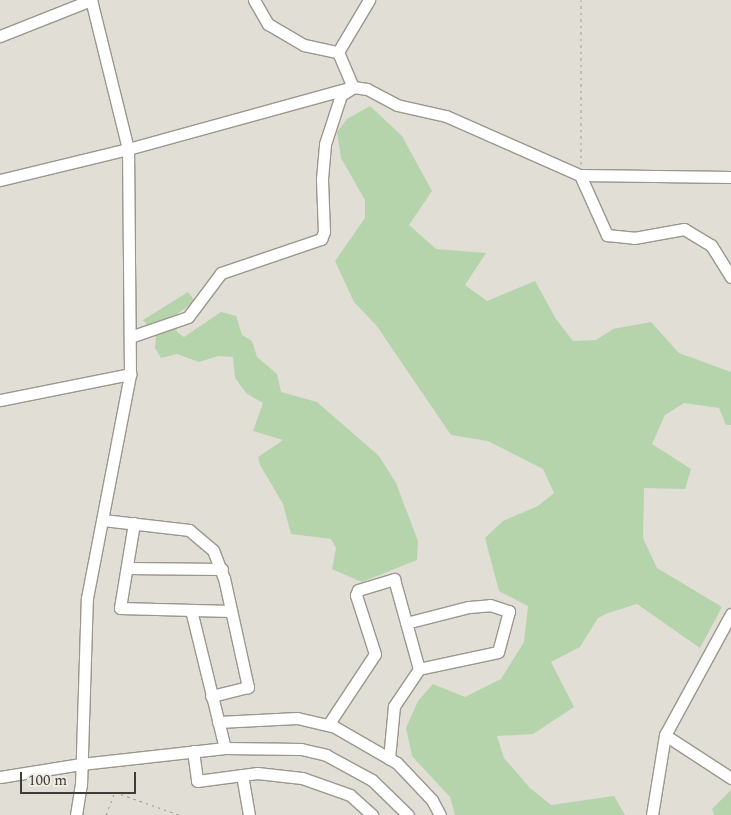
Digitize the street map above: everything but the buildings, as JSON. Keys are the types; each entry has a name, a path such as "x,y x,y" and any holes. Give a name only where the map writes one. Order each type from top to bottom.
{"street":[{"path":"0,36 91,0 128,149 130,374 87,598 81,764 76,815"},
{"path":"254,0 268,24 304,45 338,52"},
{"path":"338,52 369,0"},
{"path":"338,52 353,87"},
{"path":"130,337 188,317 221,273 321,239 324,232 322,180 325,144 341,95 353,87"},
{"path":"0,180 128,149 353,87 366,89 398,105 446,116 580,175 731,176"},
{"path":"580,175 606,235 616,239 634,238 684,229 711,245 731,277"},
{"path":"0,400 130,374"},
{"path":"103,520 189,530 213,550 222,569 248,688 211,696"},
{"path":"134,523 120,608 231,611"},
{"path":"127,568 222,569"},
{"path":"328,725 375,654 356,595 358,590 394,580 419,669"},
{"path":"389,759 394,706 419,669 498,652 509,611 490,605 469,607 406,623"},
{"path":"191,610 225,748"},
{"path":"652,815 665,735 731,614"},
{"path":"218,722 297,718 328,725 389,759 432,800 440,815"},
{"path":"665,735 731,778"},
{"path":"0,777 81,764 193,751 273,747 326,755 372,780 408,815"},
{"path":"193,751 198,781 257,773 302,778 350,795 372,815"},
{"path":"242,775 248,815"}],"path":[{"path":"580,175 581,0"},
{"path":"106,815 115,792 180,815"}],"green space":[{"path":"370,106 402,136 432,191 409,225 436,249 486,253 465,285 487,301 535,281 556,319 573,341 596,340 613,329 651,322 679,353 731,372 731,425 726,425 719,408 684,403 665,415 652,444 691,469 685,489 644,488 643,538 657,568 722,607 700,648 637,604 608,613 598,618 580,647 551,662 574,707 533,734 497,736 504,758 530,788 551,805 614,796 625,815 455,815 450,797 412,756 406,728 418,701 433,684 465,697 501,679 524,642 528,606 499,591 485,538 503,521 538,506 554,493 543,469 488,441 451,435 376,325 354,302 335,261 365,218 365,200 341,158 337,132 347,119"},
{"path":"188,292 195,301 173,317 177,332 184,337 221,312 236,316 242,335 252,341 257,357 277,374 281,392 317,402 379,456 396,483 418,541 417,560 362,582 332,569 336,548 331,539 291,534 283,504 260,465 258,457 283,440 253,431 263,403 246,393 235,378 233,357 218,356 199,362 177,354 161,358 155,348 156,337 143,320"},
{"path":"731,790 731,815 714,815 712,809"}]}
